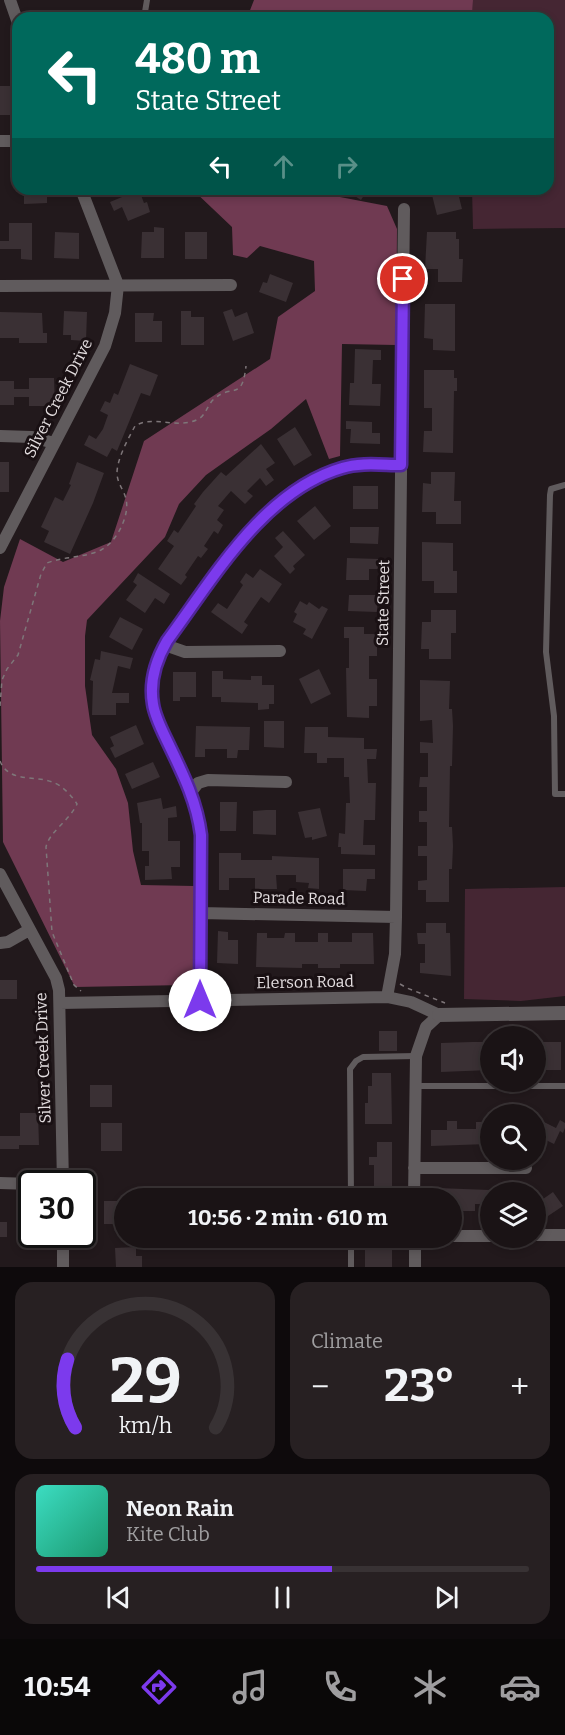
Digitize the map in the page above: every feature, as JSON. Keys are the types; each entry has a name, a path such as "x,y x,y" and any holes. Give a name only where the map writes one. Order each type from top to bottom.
{"street":[{"name":"Silver Creek Drive","path":"0,548 105,346 115,313 118,285 83,195"},
{"name":"State Street","path":"387,997 395,954 396,916 404,209"},
{"path":"0,286 231,285"},
{"path":"0,436 32,436 54,443"},
{"path":"200,1000 201,835 198,812 191,792 153,704 152,679 158,658 165,645 247,533 299,488 344,467 368,464 401,465"},
{"path":"165,645 185,652 280,651"},
{"path":"191,792 198,783 208,780 286,782"},
{"name":"Silver Creek Drive","path":"0,874 56,978 60,1003 63,1170"},
{"name":"Parade Road","path":"201,913 396,916"},
{"path":"0,943 8,942 29,930"},
{"name":"Elerson Road","path":"60,1003 387,997 411,1002 439,1015"},
{"path":"414,1188 416,1056 426,1027 439,1015 565,1013"},
{"path":"414,1168 480,1168"},
{"path":"0,1183 18,1184"},
{"path":"546,1236 565,1235"},
{"path":"462,1236 480,1236"},
{"path":"63,1248 63,1267"},
{"path":"415,1248 415,1267"}],"lane":[{"path":"565,485 551,489 550,495 546,652 554,716 555,794 565,794"},
{"path":"351,1188 350,1069 356,1061 363,1057 416,1056"},
{"path":"414,1086 565,1086"},
{"path":"351,1248 351,1267"}],"path":[{"path":"0,706 2,680 18,655 41,574 48,563 103,549 120,528 128,506 126,496 117,480 117,470 135,426 141,422 171,424 200,418 213,400 238,390 244,384 246,366"},
{"path":"0,761 8,772 17,776 51,781 61,787 77,804 65,823 51,836 46,847 52,932 74,985 83,992 85,1002"}],"shaded area":[{"path":"254,0 473,0 472,12 249,12"},
{"path":"473,0 565,0 565,228 473,229 472,195 554,195 554,12 472,12"},
{"path":"198,195 329,195 387,206 397,229 396,345 342,344 340,456 329,459 306,399 271,429 206,475 179,504 165,537 87,620 85,686 92,735 116,769 128,803 133,851 141,885 194,886 193,979 186,985 75,987 3,842 0,621 4,587 20,539 63,562 111,542 144,441 270,359 278,317 315,291 314,261 260,246 247,258 233,255 232,227"},
{"path":"565,887 565,996 521,1001 464,999 465,889"}],"building":[{"path":"0,86 12,86 12,115 0,115"},
{"path":"24,195 47,195 47,203 24,204"},
{"path":"127,195 141,195 144,203 147,202 150,212 128,221 122,207 114,211 110,202"},
{"path":"353,195 364,195 361,200"},
{"path":"432,195 458,195 462,209 437,215"},
{"path":"9,223 32,223 32,260 21,259 21,249 0,249 0,241 9,241"},
{"path":"154,227 164,228 164,258 141,258 142,232 154,232"},
{"path":"55,232 79,233 79,259 54,258"},
{"path":"185,232 207,232 207,259 185,259"},
{"path":"427,232 456,232 456,239 459,239 459,259 463,259 462,282 438,282 438,269 425,269"},
{"path":"270,274 293,283 286,302 259,292 263,282 267,283"},
{"path":"425,304 455,304 455,351 433,350 433,339 424,338"},
{"path":"232,309 235,317 247,312 254,333 233,341 223,312"},
{"path":"64,311 87,312 86,341 71,340 71,335 63,335"},
{"path":"181,311 191,311 191,317 204,317 204,345 181,345"},
{"path":"0,312 42,313 43,333 47,333 47,343 19,343 19,338 0,338"},
{"path":"135,313 154,313 153,321 162,321 162,342 135,342"},
{"path":"355,349 381,350 381,360 373,360 372,384 381,384 380,406 349,405 350,383 354,383"},
{"path":"130,364 158,375 150,396 141,393 117,451 112,448 107,457 84,445 89,435 96,439 103,429 108,415 100,411 105,401 110,403 114,393 118,395"},
{"path":"424,370 454,370 454,378 457,378 457,391 454,391 453,453 423,452 424,431 432,431 432,408 424,408"},
{"path":"29,378 54,378 55,406 29,406 29,397 14,397 14,405 0,405 0,381 14,381 14,389 29,389"},
{"path":"346,421 372,422 372,433 380,433 380,444 350,443 351,429 346,429"},
{"path":"295,427 312,455 294,466 277,439"},
{"path":"261,444 275,463 266,469 274,480 266,486 260,478 247,491 253,496 245,504 231,491 218,506 224,510 217,520 223,525 218,534 214,531 204,546 208,549 201,558 198,556 181,585 158,569 174,546 167,541 174,530 178,533 196,506 194,504 221,472 226,476"},
{"path":"0,462 9,462 9,492 0,492"},
{"path":"77,462 104,473 70,554 44,542 49,531 41,527 55,497 63,501 71,485 69,484"},
{"path":"431,472 455,472 454,501 461,501 461,524 436,524 436,512 422,512 423,483 431,484"},
{"path":"353,486 378,486 378,509 353,509"},
{"path":"315,506 331,526 314,540 297,521"},
{"path":"350,527 379,527 378,544 350,543"},
{"path":"283,531 305,555 293,566 295,569 290,574 274,556 283,547 275,538"},
{"path":"422,542 453,543 453,571 457,571 457,593 434,593 434,581 422,581"},
{"path":"347,558 379,559 379,569 369,569 369,580 346,580"},
{"path":"260,569 282,584 269,603 261,597 244,622 248,625 242,634 211,612 218,603 227,609 243,585 240,582 246,573 253,578"},
{"path":"138,573 170,594 164,604 155,598 145,613 126,600 137,585 133,582"},
{"path":"349,595 378,595 377,612 348,611"},
{"path":"300,601 307,605 309,602 319,609 322,606 328,609 312,639 303,634 306,629 293,622 297,614 294,612"},
{"path":"431,610 456,610 456,633 451,633 451,659 429,659 429,649 421,649 422,622 431,622"},
{"path":"120,617 143,629 132,650 109,637"},
{"path":"344,627 364,627 364,634 377,634 377,656 369,656 369,679 377,679 377,706 369,706 369,718 347,717 346,668 349,668 349,638 344,638"},
{"path":"101,651 133,658 130,669 118,666 112,693 129,693 129,703 116,703 116,715 92,715 93,681 90,680 95,659 100,660"},
{"path":"319,669 331,694 311,704 299,679"},
{"path":"212,671 223,671 223,679 251,680 251,676 262,676 262,685 274,685 274,704 269,704 269,709 258,710 258,703 221,702 221,697 212,697"},
{"path":"173,672 196,672 196,697 180,697 180,701 173,701"},
{"path":"420,680 450,681 449,709 452,709 453,726 449,827 452,827 453,846 452,869 449,869 449,902 426,902 426,890 418,890 418,881 427,880 427,856 418,856 418,846 427,846 427,822 419,822 419,811 427,811 427,787 419,787 420,777 428,777 428,753 420,753 420,742 433,743 432,720 420,721"},
{"path":"264,721 284,721 284,748 264,747"},
{"path":"136,725 144,744 115,758 110,748 114,746 110,737"},
{"path":"196,726 250,727 249,750 238,750 237,758 227,758 227,749 205,749 205,757 195,757"},
{"path":"305,727 328,727 328,737 364,738 364,749 377,749 376,759 367,759 368,783 376,783 375,820 364,820 363,845 375,845 375,855 341,854 341,847 338,847 339,833 345,834 346,803 350,803 349,777 344,777 344,758 327,758 327,763 317,763 317,753 304,753"},
{"path":"153,762 160,777 132,789 125,774"},
{"path":"161,798 163,809 176,806 177,817 168,818 168,841 180,841 180,867 171,867 172,879 145,880 145,866 149,866 149,851 142,851 142,823 140,823 137,803"},
{"path":"220,802 237,802 236,831 220,831"},
{"path":"320,808 327,836 312,840 312,837 305,838 298,812"},
{"path":"276,810 276,835 253,834 253,811"},
{"path":"219,853 241,853 241,860 272,860 272,856 319,858 319,889 308,888 309,883 296,882 296,875 276,875 277,889 255,889 255,878 229,878 229,890 219,890"},
{"path":"343,869 375,869 375,879 367,879 366,891 343,890"},
{"path":"426,923 446,923 446,933 450,933 451,976 420,973 420,963 425,963 425,944 418,944 417,933 426,933"},
{"path":"218,931 228,932 228,940 238,940 238,964 217,963"},
{"path":"257,933 267,933 267,938 284,938 285,933 295,933 295,942 318,942 318,933 328,933 328,942 352,942 352,933 373,933 374,964 340,964 340,968 318,968 318,964 302,964 302,968 256,967"},
{"path":"0,980 17,980 17,999 0,999"},
{"path":"379,1031 397,1031 397,1051 379,1051"},
{"path":"480,1042 480,1070 441,1072 441,1043"},
{"path":"546,1042 561,1042 561,1070 546,1070"},
{"path":"372,1073 391,1073 392,1124 365,1124 365,1103 368,1103 368,1086 372,1086"},
{"path":"90,1085 112,1085 112,1107 90,1107"},
{"path":"20,1113 38,1113 39,1145 19,1145 19,1149 0,1149 0,1136 20,1136"},
{"path":"560,1120 565,1123 563,1133 560,1131 554,1144 546,1140 546,1123 556,1128"},
{"path":"447,1121 457,1121 457,1129 476,1129 476,1122 480,1122 480,1144 431,1146 431,1130 447,1130"},
{"path":"101,1123 122,1123 122,1151 101,1151"},
{"path":"377,1142 392,1142 392,1188 374,1188 374,1165 369,1165 369,1157 377,1157"},
{"path":"462,1189 480,1190 480,1204 475,1204 475,1211 462,1211"},
{"path":"553,1192 563,1206 546,1217 546,1197"},
{"path":"104,1201 114,1201 114,1224 104,1224"},
{"path":"0,1222 7,1222 7,1237 0,1237"},
{"path":"115,1248 136,1248 136,1256 142,1256 142,1267 116,1267"},
{"path":"392,1248 392,1267 365,1267 365,1249"}],"route":[{"path":"200,1000 201,835 198,812 153,704 152,679 158,658 167,641 247,533 268,513 299,488 344,467 368,464 401,465 403,279"}]}
